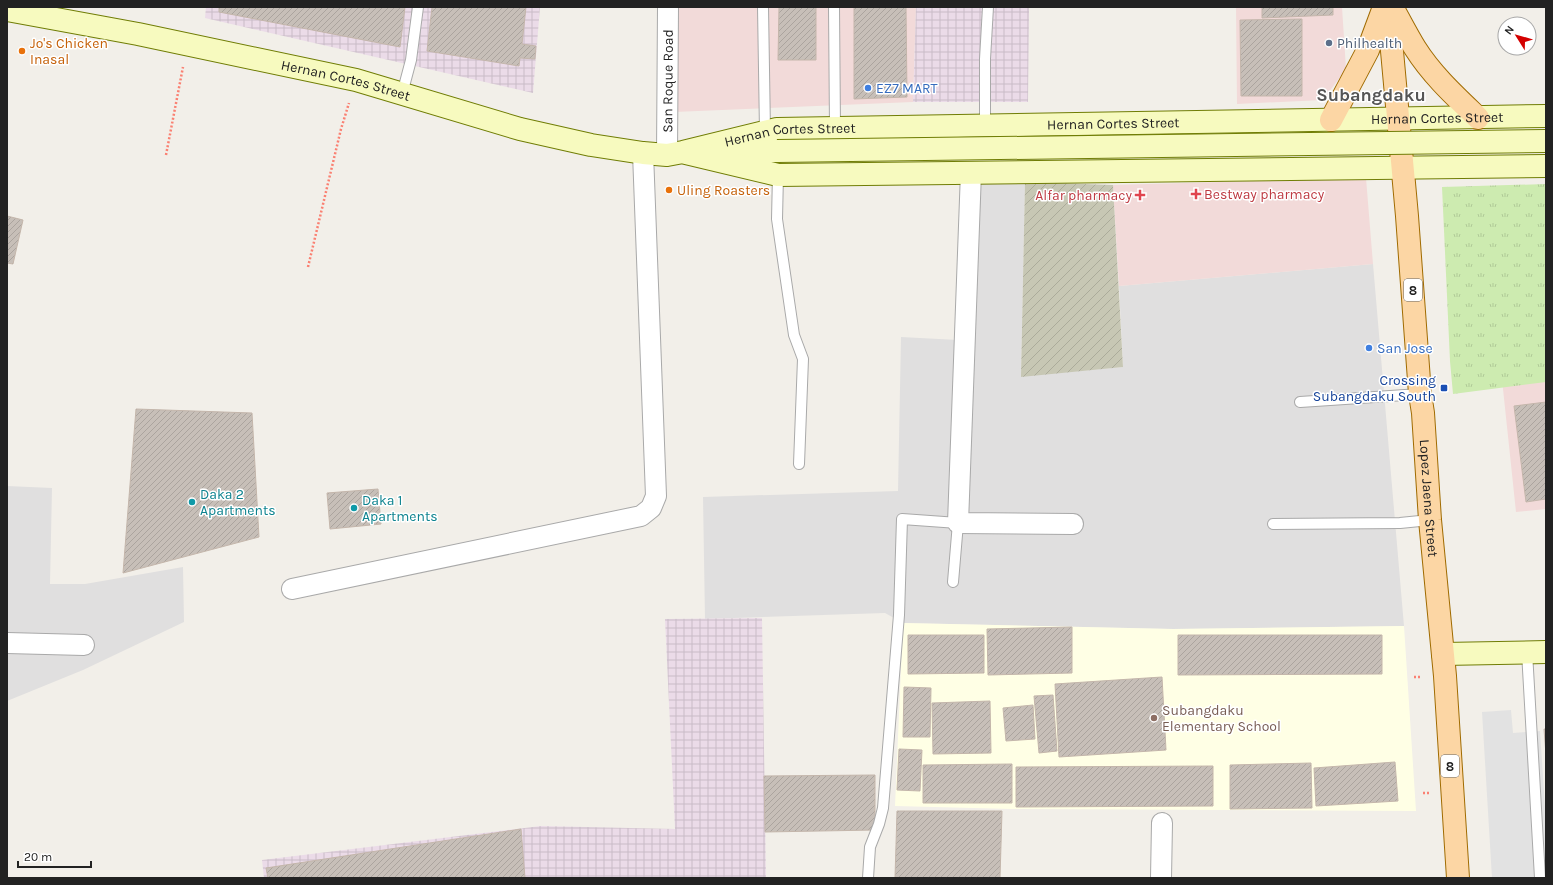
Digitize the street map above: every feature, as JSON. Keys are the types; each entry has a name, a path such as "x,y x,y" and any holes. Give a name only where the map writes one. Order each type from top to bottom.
{"main road":[{"path":"1331,120 1368,50 1384,7"},
{"name":"8","path":"1388,7 1398,119"},
{"path":"1392,7 1416,49 1432,71 1451,93 1478,118"},
{"name":"Hernan Cortes Street","path":"7,10 188,44 356,80 520,129 591,145 642,153 1546,141"},
{"name":"Hernan Cortes Street","path":"675,153 777,129 1546,116"},
{"name":"Lopez Jaena Street","path":"1398,119 1420,394 1423,413 1430,520 1443,654 1458,878"},
{"name":"Hernan Cortes Street","path":"675,153 778,175 1546,166"},
{"path":"1443,654 1536,652"}],"street":[{"name":"San Roque Road","path":"668,7 675,153"},
{"path":"292,589 641,516 651,508 656,496 642,153"},
{"path":"971,172 958,523 1073,524"},
{"path":"7,643 84,645"},
{"path":"1161,878 1162,823"}],"lane":[{"path":"402,94 411,60 418,7"},
{"path":"763,7 765,132"},
{"path":"834,7 835,128"},
{"path":"985,126 985,59 988,7"},
{"path":"778,175 777,219 794,335 803,359 798,464"},
{"path":"1300,402 1420,394"},
{"path":"868,878 870,847 879,824 883,808 899,615 902,519 958,523 953,582"},
{"path":"1274,524 1400,523 1430,520"},
{"path":"1536,652 1540,878"}],"path":[{"path":"166,155 188,44"},
{"path":"308,268 341,129 356,80"}],"shaded area":[{"path":"206,7 540,7 533,93 205,18"},
{"path":"675,7 916,7 913,102 674,112"},
{"path":"916,7 1029,7 1028,102 913,102"},
{"path":"1236,7 1342,7 1346,69 1323,100 1237,104"},
{"path":"1366,178 1373,264 1119,286 1113,185"},
{"path":"1025,182 1021,376 1123,367 1119,286 1373,264 1404,626 1173,629 903,623 885,613 705,619 703,497 898,491 901,337 958,340 965,184"},
{"path":"1025,182 1113,185 1123,367 1021,377"},
{"path":"1546,269 1546,509 1516,512 1491,275"},
{"path":"7,486 52,488 50,584 85,584 183,567 184,622 83,670 7,701"},
{"path":"762,618 766,878 264,878 262,860 541,826 675,829 665,619"},
{"name":"Subangdaku Elementary School","path":"903,623 1173,629 1404,626 1416,811 1012,809 895,806"},
{"path":"1511,710 1513,733 1540,731 1546,822 1546,878 1492,878 1482,712"}],"green space":[{"path":"1546,184 1546,382 1453,394 1450,361 1442,187"}],"building":[{"path":"219,7 405,7 400,47 219,12"},
{"path":"432,7 526,7 522,44 536,46 535,59 520,58 519,66 427,51"},
{"path":"779,7 816,7 816,60 778,60"},
{"path":"854,7 906,7 907,97 854,99"},
{"path":"1262,7 1333,7 1333,15 1262,18"},
{"path":"1302,19 1302,96 1241,96 1240,20"},
{"path":"7,216 23,220 13,264 7,263"},
{"path":"1546,402 1546,499 1526,502 1514,406"},
{"name":"Daka 2 Apartments","path":"136,409 252,413 259,537 123,573"},
{"name":"Daka 1 Apartments","path":"378,489 381,524 330,529 327,493"},
{"path":"1072,627 1072,673 988,675 987,629"},
{"path":"908,635 984,635 984,673 908,674"},
{"path":"1178,635 1382,635 1382,674 1178,675"},
{"path":"1162,677 1166,750 1059,757 1055,684"},
{"path":"904,687 931,688 930,737 903,737"},
{"path":"1053,695 1057,751 1039,753 1034,696"},
{"path":"990,701 991,753 933,754 932,703"},
{"path":"1033,705 1035,739 1006,741 1003,708"},
{"path":"1544,729 1546,729 1546,755"},
{"path":"899,749 922,750 920,791 897,790"},
{"path":"1395,762 1398,801 1316,806 1314,768"},
{"path":"1311,763 1312,808 1230,809 1230,765"},
{"path":"1012,764 1012,803 923,803 923,765"},
{"path":"1213,766 1213,806 1016,807 1016,767"},
{"path":"875,775 875,830 765,832 764,776"},
{"path":"897,811 1002,811 1000,878 895,878"},
{"path":"521,829 525,878 268,878 266,868"}],"place":[{"name":"Philhealth","path":"1329,43"},
{"name":"Jo's Chicken Inasal","path":"22,51"},
{"name":"EZ7 MART","path":"868,88"},
{"name":"Uling Roasters","path":"669,190"},
{"name":"Bestway pharmacy","path":"1196,194"},
{"name":"Alfar pharmacy","path":"1140,195"},
{"name":"San Jose","path":"1369,348"},
{"name":"Crossing Subangdaku South","path":"1444,388"},
{"name":"Daka 2 Apartments","path":"192,502"},
{"name":"Daka 1 Apartments","path":"354,508"},
{"name":"Subangdaku Elementary School","path":"1154,718"}],"district":[{"name":"Subangdaku","path":"1371,95"}]}
